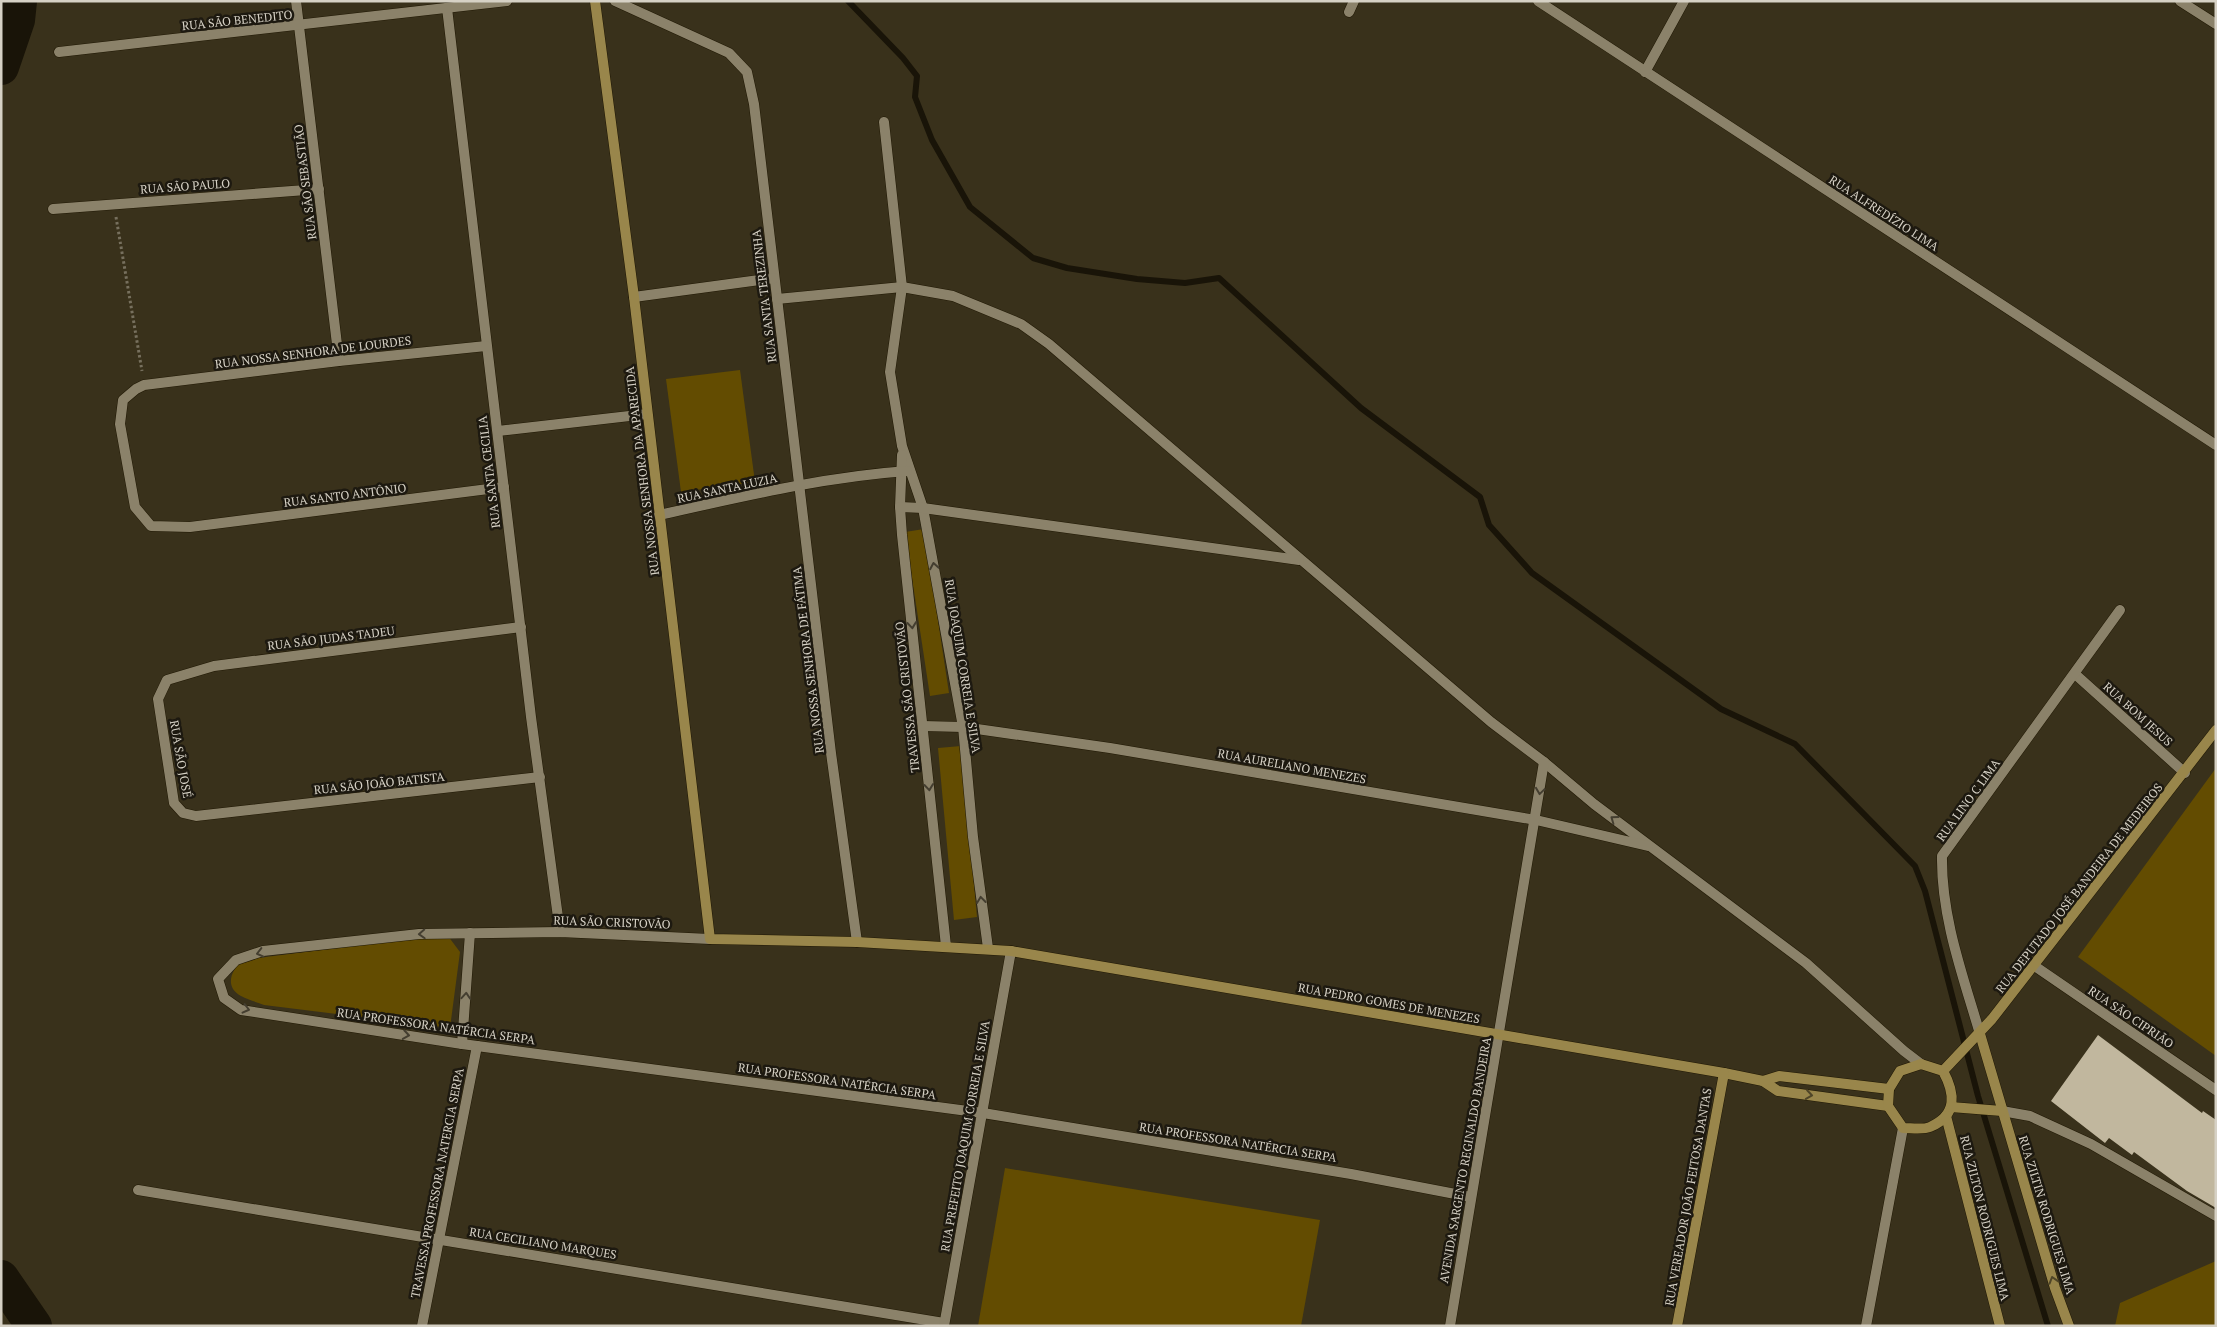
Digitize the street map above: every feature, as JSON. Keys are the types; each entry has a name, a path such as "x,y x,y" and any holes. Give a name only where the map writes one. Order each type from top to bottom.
{"street":[{"name":"RUA SÃO SEBASTIÃO","path":"296,1 339,361"},
{"name":"RUA SÃO BENEDITO","path":"59,52 507,1"},
{"name":"RUA NOSSA SENHORA DA APARECIDA","path":"595,1 634,297 710,939"},
{"name":"RUA SANTA TEREZINHA","path":"615,1 729,54 747,72 754,104 800,485"},
{"path":"1349,12 1354,1"},
{"name":"RUA ALFREDÍZIO LIMA","path":"1538,1 2216,445"},
{"path":"1646,72 1684,1"},
{"path":"2180,1 2216,24"},
{"name":"RUA SANTA CECILIA","path":"448,8 486,346 560,932"},
{"name":"TRAVESSA SÃO CRISTOVÃO","path":"884,122 902,287 890,372 906,471 923,508"},
{"name":"RUA SÃO PAULO","path":"52,209 319,189"},
{"path":"634,297 774,278"},
{"path":"777,299 902,287 953,296 1020,324 1049,344 1491,722 1544,762 1594,804 1654,847 1806,963 1904,1051 1921,1064 1943,1071 1952,1087 1949,1112"},
{"name":"RUA NOSSA SENHORA DE LOURDES","path":"144,385 339,361 486,346"},
{"name":"RUA SANTO ANTÔNIO","path":"144,385 136,389 124,400 120,424 135,507 151,526 190,527 504,487"},
{"path":"498,431 647,414"},
{"path":"800,485 876,472 906,471"},
{"name":"TRAVESSA SÃO CRISTOVÃO","path":"906,471 900,507 946,946"},
{"name":"RUA SANTA LUZIA","path":"659,515 800,485"},
{"name":"RUA NOSSA SENHORA DE FÁTIMA","path":"800,485 831,752 857,942"},
{"path":"900,507 923,508 1300,560"},
{"name":"RUA JOAQUIM CORREIA E SILVA","path":"923,508 963,727 973,837 988,948"},
{"name":"RUA LINO C LIMA","path":"1980,1034 1955,950 1942,880 1942,856 2120,610"},
{"name":"RUA SÃO JUDAS TADEU","path":"158,699 167,680 214,666 521,626"},
{"name":"RUA BOM JESUS","path":"2075,674 2185,772"},
{"name":"RUA SÃO JOSÉ","path":"158,699 174,803 183,813 196,816 221,813"},
{"name":"RUA AURELIANO MENEZES","path":"923,726 963,727 1110,748 1536,820 1654,847"},
{"name":"RUA DEPUTADO JOSÉ BANDEIRA DE MEDEIROS","path":"1943,1071 1980,1034 2216,730"},
{"name":"AVENIDA SARGENTO REGINALDO BANDEIRA","path":"1450,1326 1536,820 1544,762"},
{"name":"RUA SÃO JOÃO BATISTA","path":"221,813 540,777"},
{"name":"RUA SÃO CRISTOVÃO","path":"220,976 236,960 263,951 419,934 560,932 710,939 857,942 988,948 1011,951"},
{"path":"462,1044 470,933"},
{"name":"RUA PEDRO GOMES DE MENEZES","path":"1011,951 1724,1073 1763,1081 1778,1091 1888,1106"},
{"name":"RUA PREFEITO JOAQUIM CORREIA E SILVA","path":"944,1324 1011,951"},
{"name":"RUA SÃO CIPRIÃO","path":"2033,965 2216,1090"},
{"name":"RUA PROFESSORA NATÉRCIA SERPA","path":"220,976 218,979 224,998 241,1010 462,1044 983,1113 1351,1174 1471,1197"},
{"path":"1980,1034 2002,1111"},
{"name":"TRAVESSA PROFESSORA NATERCIA SERPA","path":"422,1326 477,1046"},
{"path":"1866,1326 1902,1128 1888,1106 1889,1089 1900,1071 1921,1064"},
{"name":"RUA VEREADOR JOÃO FEITOSA DANTAS","path":"1678,1326 1724,1073"},
{"name":"RUA PEDRO GOMES DE MENEZES","path":"1763,1081 1779,1076 1889,1089"},
{"path":"1902,1128 1929,1127 1949,1112 1990,1110 2030,1116 2091,1144 2216,1216"},
{"name":"RUA ZILTIN RODRIGUES LIMA","path":"2002,1111 2055,1288 2069,1326"},
{"name":"RUA ZILTON RODRIGUES LIMA","path":"1949,1112 2000,1326"},
{"name":"RUA CECILIANO MARQUES","path":"138,1190 944,1324"}],"path":[{"path":"114,204 144,385"}],"shaded area":[{"path":"740,370 755,482 681,492 666,379"},
{"path":"924,529 949,693 930,696 905,532"},
{"path":"961,746 977,917 954,920 938,748"},
{"path":"2216,768 2216,1056 2078,957"},
{"path":"441,935 448,936 460,952 450,1028 264,1005 241,996 232,988 231,978 235,969 243,960"},
{"path":"1005,1168 1320,1220 1301,1326 978,1326"},
{"path":"2216,1261 2216,1326 2115,1326 2120,1303"}],"building":[{"path":"2098,1035 2202,1113 2203,1111 2216,1120 2216,1208 2187,1191 2134,1152 2132,1155 2109,1138 2105,1143 2051,1101"}],"waterway":[{"path":"1,67 17,20 19,1"},
{"path":"848,1 903,58 917,76 915,97 932,140 970,207 1033,258 1067,268 1137,279 1185,283 1219,278 1361,408 1480,497 1489,525 1532,573 1721,709 1795,744 1915,866 1925,891 1978,1096 2048,1326"},
{"path":"1,1278 34,1326"}]}
